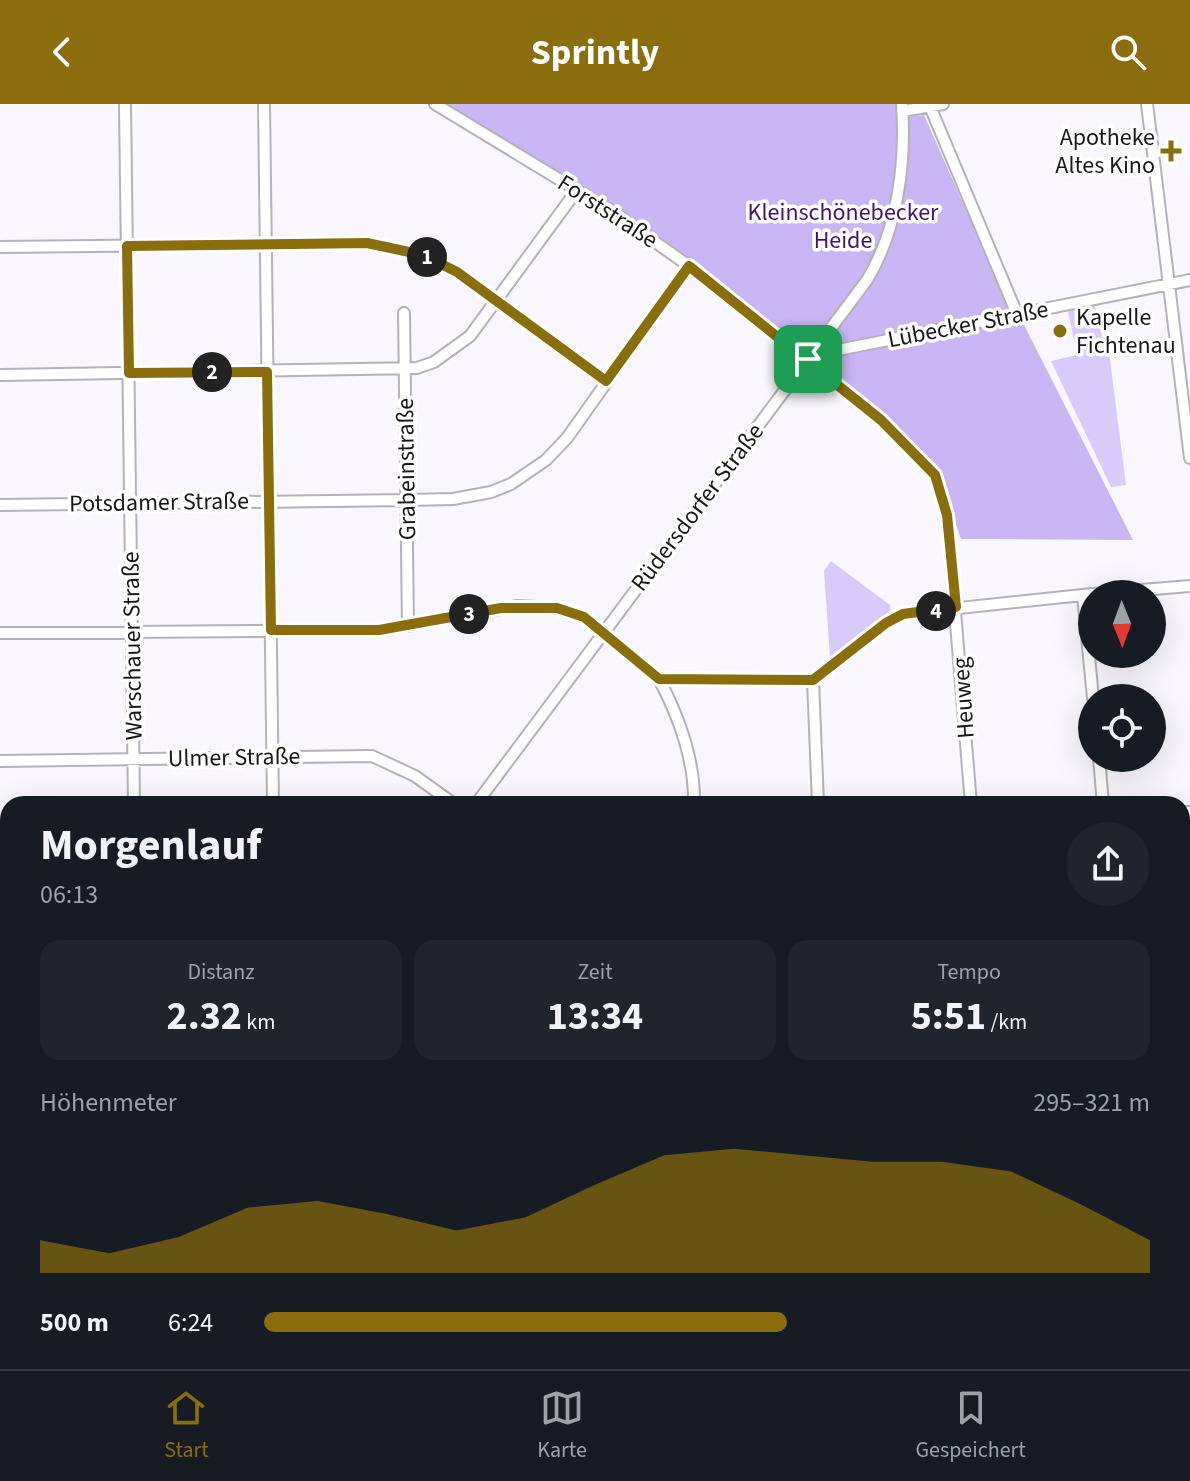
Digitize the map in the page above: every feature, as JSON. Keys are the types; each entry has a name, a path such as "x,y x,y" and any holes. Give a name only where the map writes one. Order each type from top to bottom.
{"street":[{"name":"Warschauer Straße","path":"125,104 134,796"},
{"path":"264,104 273,796"},
{"name":"Forststraße","path":"435,104 577,190 689,266 808,359 911,449 935,475 943,496"},
{"path":"902,108 943,104"},
{"path":"1147,104 1167,283 1186,402 1190,458"},
{"path":"930,105 1017,314"},
{"name":"Rüdersdorfer Straße","path":"482,796 867,280 882,251 898,193 902,108"},
{"path":"0,375 405,370 434,362 460,345 577,190"},
{"path":"0,247 367,243 403,248 436,260 606,381"},
{"name":"Potsdamer Straße","path":"0,505 407,500 471,497 511,484 558,448 689,266"},
{"name":"Lübecker Straße","path":"816,349 833,351 1190,280"},
{"name":"Grabeinstraße","path":"404,313 408,626"},
{"name":"Heuweg","path":"943,496 956,607 970,796"},
{"path":"1166,588 1190,586"},
{"path":"659,679 813,680 886,623 903,614 1078,595"},
{"path":"0,633 408,626 501,608 538,606 573,611 604,632 659,679 677,718 688,754 693,796"},
{"path":"813,680 818,796"},
{"name":"Ulmer Straße","path":"0,761 372,756 415,776 443,796"},
{"path":"1100,772 1102,796"}],"shaded area":[{"path":"1095,306 1104,344 1108,344 1126,485 1111,487 1051,361 1077,355 1068,311"},
{"path":"831,561 890,605 890,611 830,658 824,571"}],"green space":[{"name":"Kleinschönebecker Heide","path":"441,104 896,104 897,118 924,115 1010,309 1021,319 1133,540 961,539 936,466 765,320 627,217"}],"place":[{"name":"Apotheke Altes Kino","path":"1171,151"},
{"name":"Kapelle Fichtenau","path":"1060,331"}],"route":[{"path":"367,243 403,248 436,260 457,272 606,381 689,266 808,359 881,420 935,475 943,493 947,515 956,607 903,614 886,623 813,680 659,679 584,617 573,611 538,606 501,608 379,630 271,630 267,372 129,373 127,246 367,243"}]}
